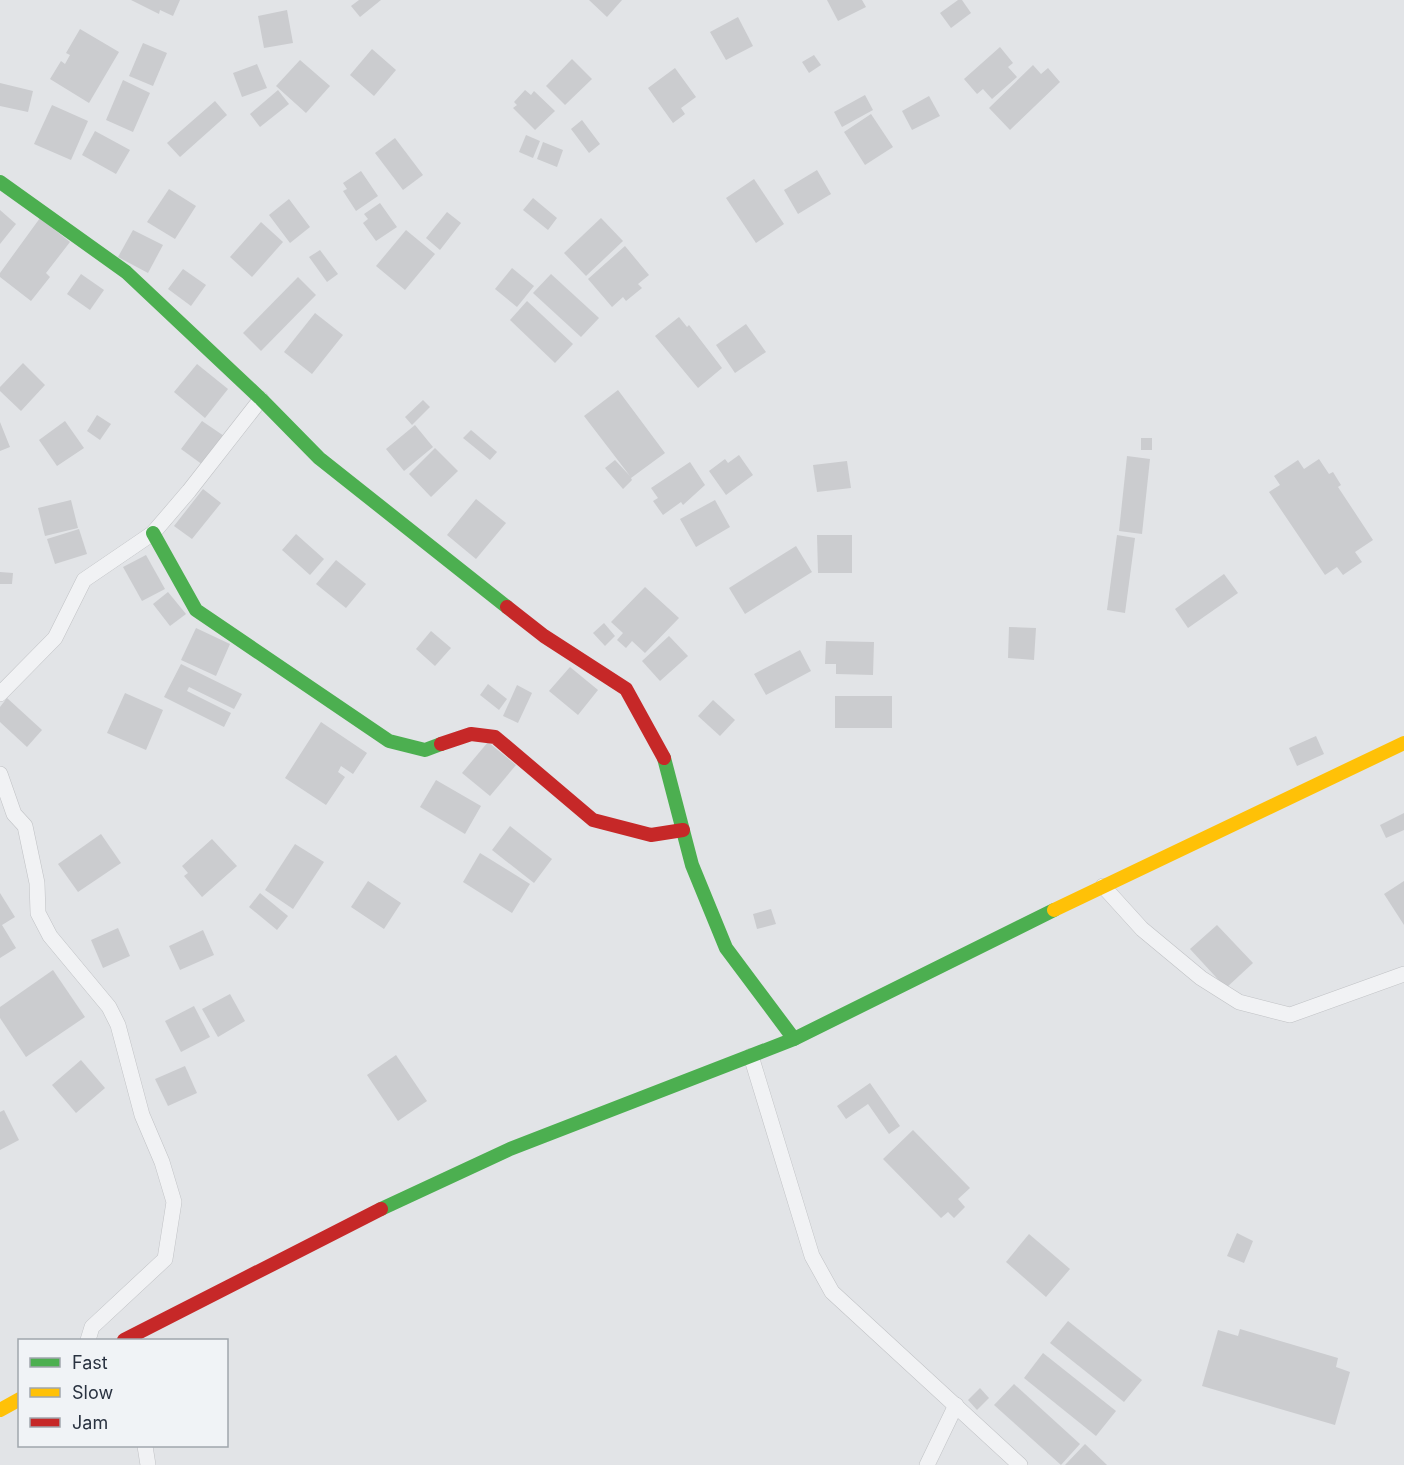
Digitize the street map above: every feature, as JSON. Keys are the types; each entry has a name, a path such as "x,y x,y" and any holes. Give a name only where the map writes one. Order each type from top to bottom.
{"street":[{"path":"0,182 126,272 261,399 319,458 544,636 626,689 664,758 692,865 726,948 794,1039"},
{"path":"0,694 55,638 84,580 153,533 261,399"},
{"path":"153,533 195,610 388,741 425,750 471,734 495,737 593,820 651,835 683,830"},
{"path":"128,1339 339,1228 510,1149 794,1039 1102,886 1404,743"},
{"path":"0,774 14,814 25,826 38,883 38,913 50,936 109,1006 118,1025 142,1115 162,1162 174,1202 165,1259 92,1327 89,1339"},
{"path":"1102,886 1142,929 1201,978 1239,1002 1290,1015 1404,974"},
{"path":"751,1056 812,1256 832,1292 1020,1465"},
{"path":"0,1410 18,1400"},
{"path":"927,1465 956,1405"},
{"path":"145,1447 148,1465"}],"building":[{"path":"131,0 180,0 173,16 160,10 159,14"},
{"path":"359,0 381,0 360,17 351,6"},
{"path":"589,0 622,0 607,17"},
{"path":"827,0 862,0 866,7 838,21"},
{"path":"958,0 962,0 971,13 951,28 940,13"},
{"path":"287,10 293,43 264,48 258,16"},
{"path":"738,17 753,46 726,60 710,32"},
{"path":"80,29 119,52 89,103 50,79 61,61 65,64 70,55 66,53"},
{"path":"143,43 167,53 153,86 129,76"},
{"path":"1000,47 1013,63 1008,67 1017,77 992,99 983,89 977,94 964,79"},
{"path":"372,49 396,70 374,96 350,75"},
{"path":"814,55 821,65 809,73 802,62"},
{"path":"572,59 592,79 565,105 546,86"},
{"path":"300,60 330,86 306,113 276,86"},
{"path":"257,64 267,88 242,97 233,73"},
{"path":"1033,65 1041,74 1048,68 1060,82 1010,130 989,108"},
{"path":"675,68 696,97 681,108 685,114 673,123 648,88"},
{"path":"123,80 150,93 133,132 106,120"},
{"path":"0,83 33,91 28,112 0,106"},
{"path":"278,90 289,104 260,127 250,114"},
{"path":"525,90 531,95 534,91 555,111 535,130 513,108 517,105 514,102"},
{"path":"865,95 873,110 842,127 834,112"},
{"path":"929,96 940,116 912,130 902,111"},
{"path":"215,101 227,115 180,157 167,143"},
{"path":"52,105 88,121 71,160 34,144"},
{"path":"871,114 893,147 865,165 844,132"},
{"path":"582,120 600,144 589,153 571,129"},
{"path":"95,131 130,150 116,174 82,155"},
{"path":"526,135 540,141 533,158 519,152"},
{"path":"395,138 423,175 403,190 375,153"},
{"path":"543,142 563,150 557,167 537,159"},
{"path":"817,170 831,194 798,214 784,190"},
{"path":"361,171 378,196 356,211 343,191 347,189 343,183"},
{"path":"754,179 784,224 756,243 726,198"},
{"path":"169,189 196,206 175,239 147,222"},
{"path":"533,198 557,218 548,230 523,210"},
{"path":"289,199 310,227 290,243 269,215"},
{"path":"380,203 397,227 376,241 363,223 368,219 364,214"},
{"path":"0,210 16,224 0,244"},
{"path":"447,212 461,223 440,250 426,238"},
{"path":"40,218 70,242 46,273 50,277 31,301 0,277 0,273"},
{"path":"601,218 623,241 586,276 564,253"},
{"path":"261,222 283,242 252,277 230,257"},
{"path":"133,230 163,245 148,273 118,257"},
{"path":"406,230 435,254 405,290 376,266"},
{"path":"625,246 649,275 638,284 642,288 626,301 623,297 612,307 588,279"},
{"path":"320,250 338,274 327,282 309,257"},
{"path":"512,268 534,286 517,307 495,289"},
{"path":"183,269 206,285 191,306 168,289"},
{"path":"81,274 104,290 90,310 67,294"},
{"path":"551,274 599,318 581,337 533,293"},
{"path":"298,277 316,295 261,351 243,333"},
{"path":"527,301 573,344 555,363 510,320"},
{"path":"315,313 343,335 312,374 284,352"},
{"path":"679,317 687,327 689,325 722,368 698,388 655,336"},
{"path":"746,324 766,352 735,373 716,345"},
{"path":"23,363 45,385 21,411 0,391 0,387"},
{"path":"197,364 228,389 205,418 174,392"},
{"path":"618,390 665,453 631,478 632,480 623,489 605,468 615,460 630,476 584,416"},
{"path":"423,400 430,407 412,425 405,417"},
{"path":"97,415 111,424 100,440 87,431"},
{"path":"65,421 84,448 57,466 39,440"},
{"path":"202,421 224,436 203,465 181,449"},
{"path":"0,422 10,447 0,451"},
{"path":"415,425 433,447 404,471 386,449"},
{"path":"471,430 497,452 490,460 463,438"},
{"path":"1141,438 1152,438 1152,450 1141,450"},
{"path":"435,448 458,471 431,497 409,474"},
{"path":"739,455 753,475 726,495 709,471 725,459 728,463"},
{"path":"1127,456 1150,459 1142,534 1119,531"},
{"path":"1319,459 1329,474 1333,472 1341,485 1338,487 1373,540 1355,552 1362,562 1343,575 1337,567 1325,575 1269,492 1280,485 1274,476 1298,460 1304,469"},
{"path":"847,461 851,488 817,492 813,465"},
{"path":"690,462 705,485 683,505 681,502 663,515 653,501 658,498 651,488"},
{"path":"203,489 221,503 192,539 174,526"},
{"path":"476,499 506,523 476,559 447,535"},
{"path":"71,500 78,528 45,536 38,508"},
{"path":"715,500 730,527 696,547 680,519"},
{"path":"79,529 87,554 55,564 47,539"},
{"path":"296,534 324,559 310,575 282,550"},
{"path":"817,535 852,535 852,573 818,573"},
{"path":"1117,535 1135,538 1125,613 1107,610"},
{"path":"796,546 812,572 745,614 729,588"},
{"path":"146,555 165,589 142,601 123,567"},
{"path":"336,560 366,584 346,608 316,584"},
{"path":"0,572 13,573 12,584 0,584"},
{"path":"1224,574 1238,593 1188,628 1175,609"},
{"path":"645,587 679,618 645,653 632,641 626,648 617,640 623,633 611,622"},
{"path":"168,592 186,614 170,626 153,604"},
{"path":"604,623 615,636 605,646 593,633"},
{"path":"1009,627 1036,628 1034,660 1008,658"},
{"path":"196,628 230,644 216,676 181,660"},
{"path":"431,631 451,648 435,666 416,649"},
{"path":"669,636 688,656 660,681 642,661"},
{"path":"826,641 874,642 873,675 836,674 836,664 825,664"},
{"path":"800,650 811,671 766,695 754,674"},
{"path":"181,664 242,694 234,709 189,687 187,691 231,713 224,727 164,697"},
{"path":"570,667 598,690 578,715 549,691"},
{"path":"488,684 507,699 499,710 480,695"},
{"path":"517,685 532,693 518,723 503,716"},
{"path":"125,693 163,710 146,750 107,733"},
{"path":"835,696 892,696 892,728 835,728"},
{"path":"7,698 42,730 27,747 0,722 0,707"},
{"path":"713,700 735,720 720,736 698,716"},
{"path":"321,722 367,753 353,774 341,766 338,772 345,777 326,805 285,778"},
{"path":"1316,736 1324,754 1297,766 1289,748"},
{"path":"488,742 516,765 490,796 462,773"},
{"path":"436,780 481,806 465,834 420,807"},
{"path":"1404,813 1404,830 1386,838 1380,825"},
{"path":"510,826 552,859 534,883 492,850"},
{"path":"101,834 121,863 78,892 58,864"},
{"path":"212,839 237,866 202,897 184,876 188,873 182,866"},
{"path":"295,844 324,862 293,909 265,890"},
{"path":"480,853 530,884 512,913 463,882"},
{"path":"368,881 401,903 384,929 351,907"},
{"path":"1404,881 1404,925 1384,894"},
{"path":"0,893 15,917 2,925 16,948 0,958"},
{"path":"260,893 288,916 277,930 249,907"},
{"path":"771,909 776,924 757,929 753,914"},
{"path":"1217,925 1253,963 1226,988 1190,949"},
{"path":"118,928 130,956 103,968 91,940"},
{"path":"203,930 214,955 180,970 169,946"},
{"path":"53,970 85,1017 26,1057 0,1018 0,1007"},
{"path":"230,994 245,1021 218,1037 202,1009"},
{"path":"194,1006 210,1037 181,1052 165,1021"},
{"path":"396,1055 427,1101 398,1121 367,1075"},
{"path":"81,1060 105,1088 76,1113 52,1085"},
{"path":"185,1066 197,1093 168,1106 155,1079"},
{"path":"870,1083 900,1126 889,1134 868,1104 846,1119 837,1106"},
{"path":"4,1110 19,1140 0,1150 0,1112"},
{"path":"913,1130 970,1188 958,1199 965,1207 954,1218 948,1212 941,1218 883,1159"},
{"path":"1237,1233 1253,1241 1244,1263 1227,1256"},
{"path":"1029,1234 1070,1269 1046,1297 1006,1262"},
{"path":"1068,1321 1142,1380 1124,1402 1050,1343"},
{"path":"1240,1329 1338,1358 1336,1367 1350,1372 1335,1425 1202,1386 1218,1330 1238,1336"},
{"path":"1043,1353 1116,1411 1096,1436 1024,1378"},
{"path":"1014,1384 1080,1444 1061,1465 994,1405"},
{"path":"980,1388 989,1398 977,1410 968,1400"},
{"path":"1085,1444 1107,1465 1065,1465"}],"traffic: fast":[{"path":"0,182 126,272 261,399 319,458 507,607"},
{"path":"153,533 196,610 389,741 425,750 441,744"},
{"path":"664,758 692,865 726,948 794,1039"},
{"path":"381,1209 510,1149 794,1039 1054,910"}],"traffic: slow":[{"path":"1054,910 1404,743"},
{"path":"0,1410 18,1400"}],"traffic: jam":[{"path":"507,607 544,636 626,689 664,758"},
{"path":"441,744 471,734 495,737 593,820 651,835 683,830"},
{"path":"126,1339 381,1209"}]}
